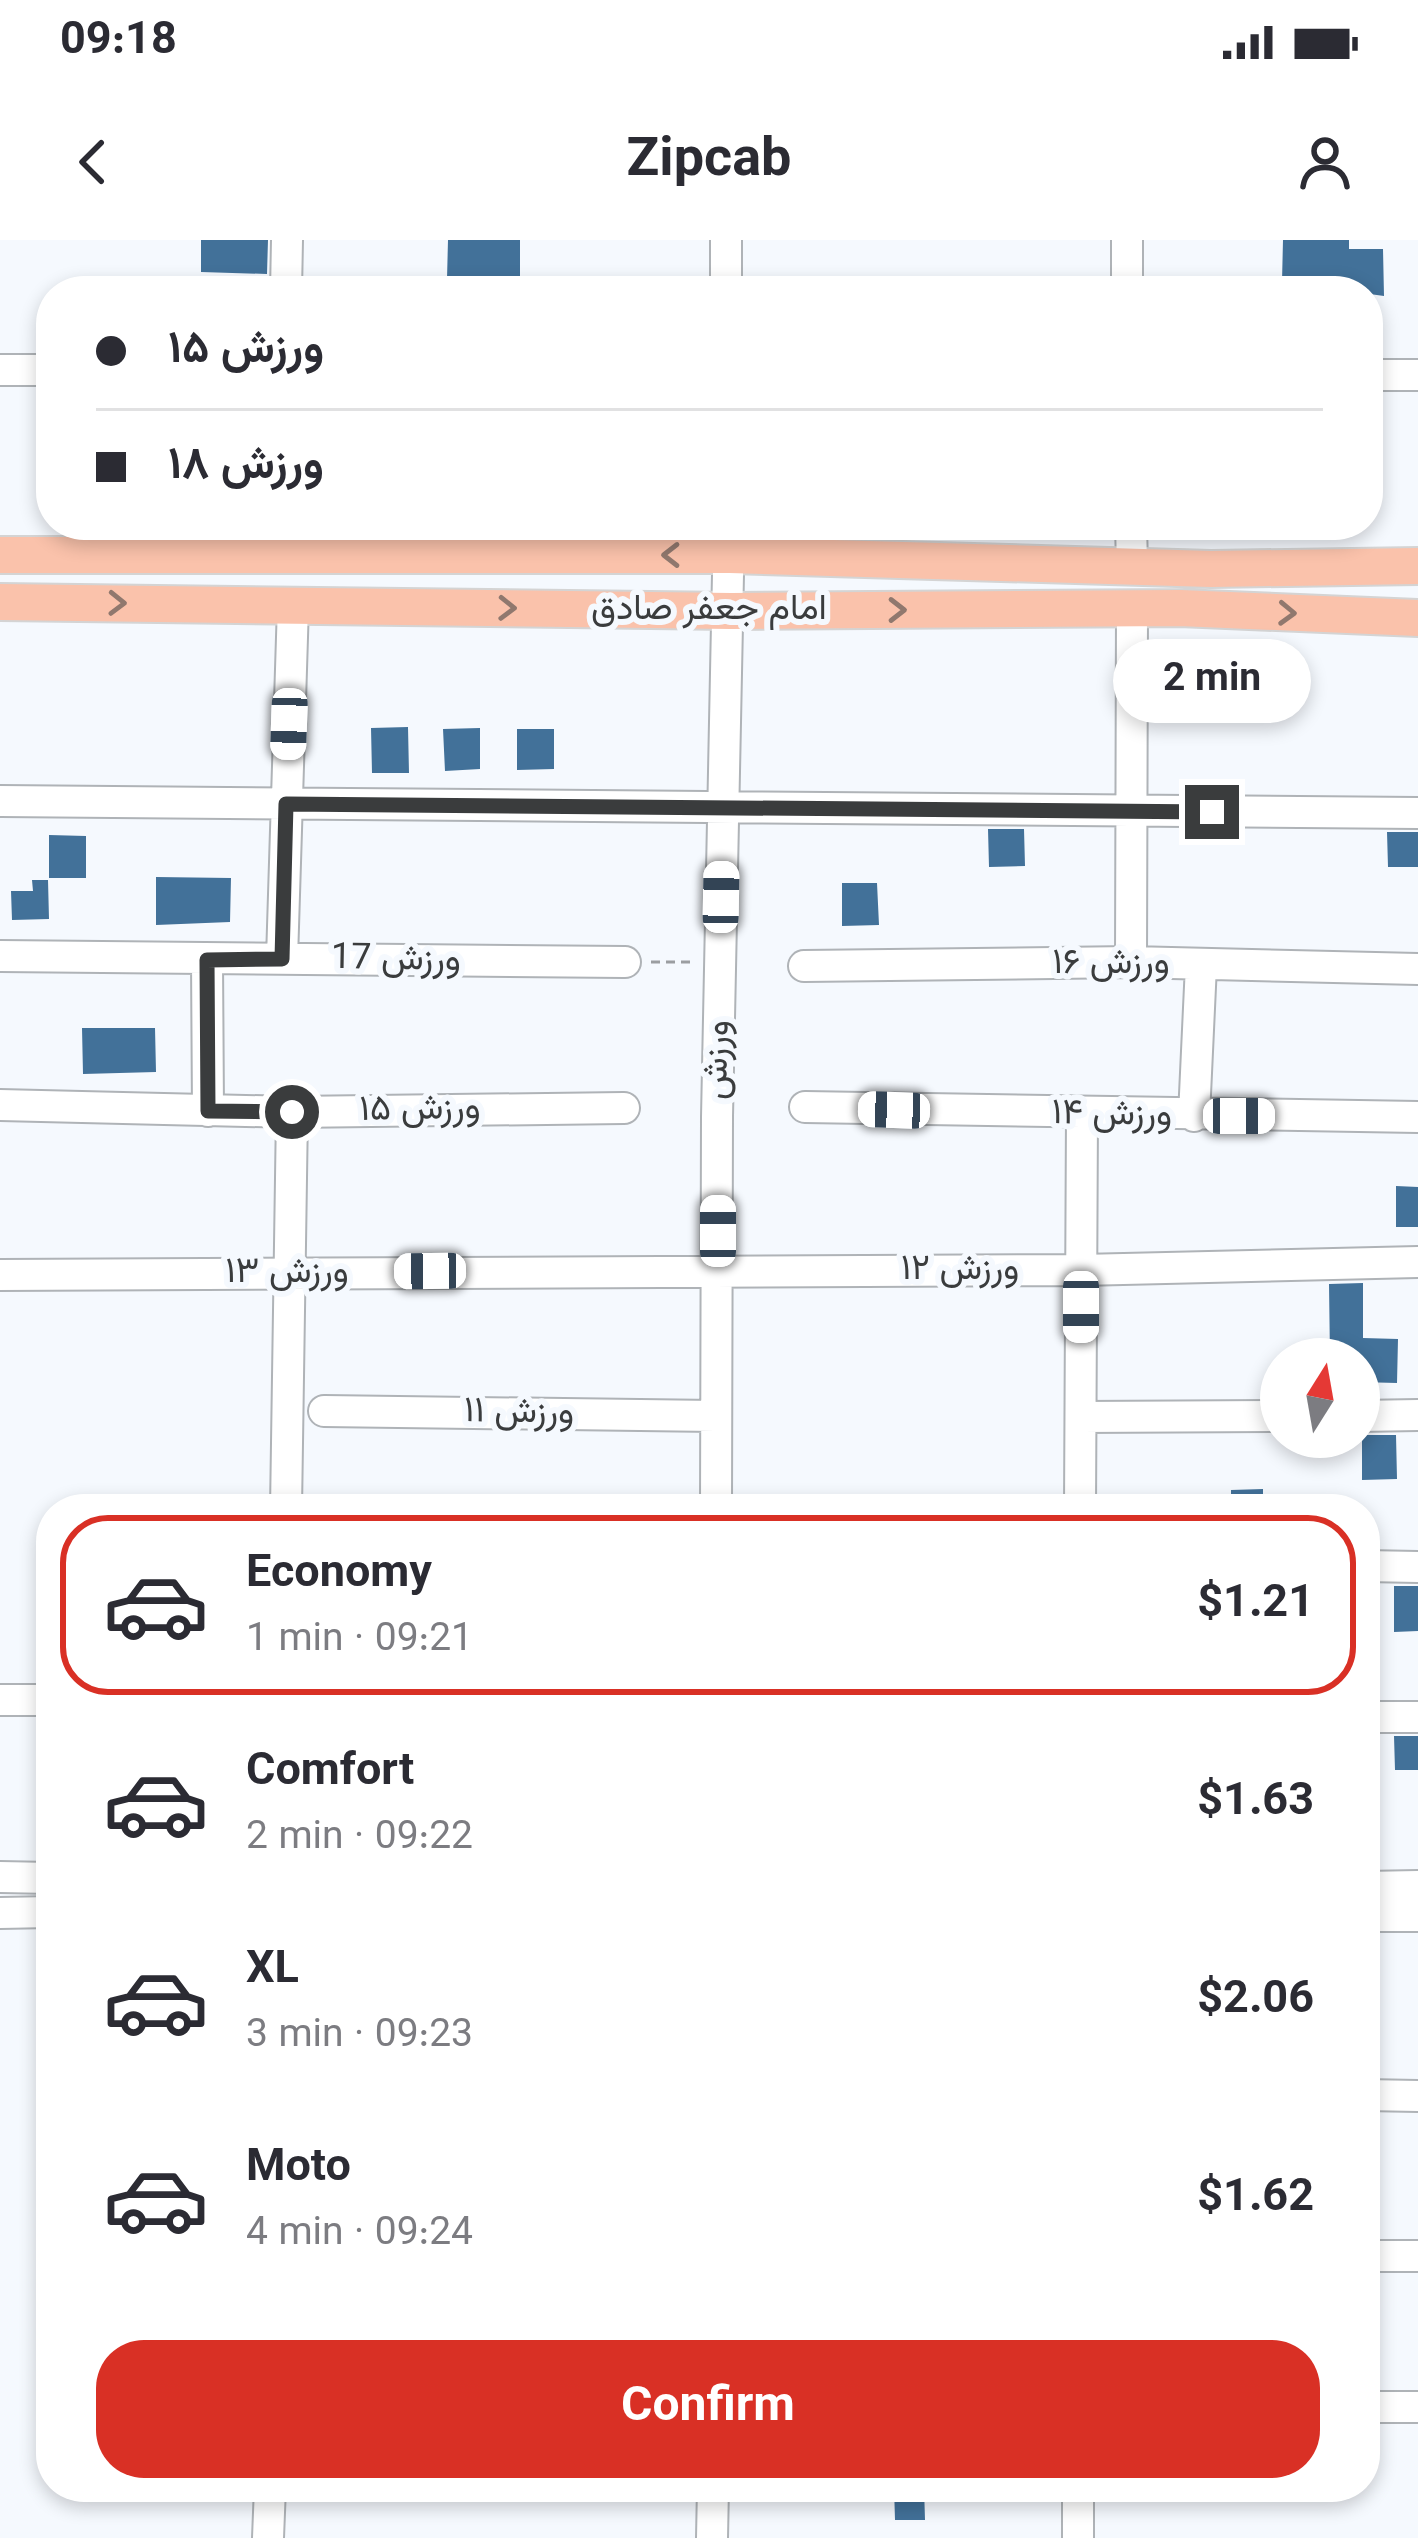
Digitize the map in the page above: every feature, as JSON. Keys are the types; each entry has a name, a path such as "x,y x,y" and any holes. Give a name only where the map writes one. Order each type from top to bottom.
{"main road":[{"name":"امام جعفر صادق","path":"0,555 284,540 730,540 1078,565 1418,566"},
{"path":"1046,609 1103,594 1104,577 1078,565"},
{"path":"1180,608 1156,600 1157,586 1211,568"},
{"name":"امام جعفر صادق","path":"0,602 731,611 1180,608 1418,618"}],"street":[{"path":"286,240 286,276"},
{"path":"726,240 726,276"},
{"path":"1127,240 1127,276"},
{"path":"0,370 36,370"},
{"path":"1383,375 1418,375"},
{"name":"ورزش","path":"716,1494 720,962 730,540"},
{"path":"1131,540 1132,565"},
{"path":"282,959 293,605"},
{"path":"1131,962 1132,611"},
{"path":"0,802 724,812 1418,814"},
{"name":"ورزش 17","path":"0,956 626,962"},
{"path":"207,960 208,1111"},
{"name":"ورزش ۱۶","path":"805,965 1131,962 1418,970"},
{"path":"1194,1116 1201,964"},
{"name":"ورزش ۱۵","path":"0,1105 292,1112 624,1108"},
{"name":"ورزش ۱۴","path":"806,1107 1418,1117"},
{"path":"286,1494 292,1112"},
{"path":"1080,1494 1082,1114"},
{"name":"ورزش ۱۲","path":"718,1269 1082,1270 1418,1262"},
{"name":"ورزش ۱۳","path":"0,1275 718,1269"},
{"name":"ورزش ۱۱","path":"324,1411 715,1416"},
{"path":"1380,1416 1418,1415"},
{"path":"1081,1417 1260,1416"},
{"path":"1380,1566 1418,1567"},
{"path":"0,1700 36,1700"},
{"path":"1380,1717 1418,1717"},
{"path":"0,1877 36,1878"},
{"path":"1380,1887 1418,1886"},
{"path":"0,1912 36,1912"},
{"path":"1380,1916 1418,1916"},
{"path":"1380,2095 1418,2096"},
{"path":"1380,2255 1418,2256"},
{"path":"1380,2407 1418,2407"},
{"path":"268,2538 269,2502"},
{"path":"712,2538 713,2502"},
{"path":"1078,2502 1078,2538"}],"path":[{"path":"626,962 720,962"}],"building":[{"path":"201,240 268,240 267,274 201,272"},
{"path":"448,240 520,240 520,276 447,276"},
{"path":"1283,240 1349,240 1349,249 1383,249 1384,296 1383,276 1282,276"},
{"path":"408,727 409,773 372,773 371,728"},
{"path":"480,728 480,769 445,771 443,729"},
{"path":"517,729 554,729 554,769 517,770"},
{"path":"988,829 1024,829 1025,866 989,867"},
{"path":"1387,832 1418,832 1418,867 1388,867"},
{"path":"49,835 86,836 86,878 49,878"},
{"path":"156,877 231,878 230,922 156,925"},
{"path":"32,880 48,880 49,919 12,920 11,891 33,891"},
{"path":"842,883 877,883 879,925 842,926"},
{"path":"82,1028 155,1028 156,1072 83,1074"},
{"path":"1396,1186 1418,1187 1418,1227 1396,1227"},
{"path":"1363,1283 1363,1338 1330,1338 1329,1284"},
{"path":"1380,1338 1398,1339 1397,1383 1380,1383"},
{"path":"1380,1435 1396,1435 1397,1479 1362,1480 1362,1458 1380,1458"},
{"path":"1263,1489 1263,1494 1231,1494 1231,1490"},
{"path":"1394,1586 1418,1586 1418,1631 1394,1632"},
{"path":"1394,1736 1418,1736 1418,1770 1395,1770"},
{"path":"894,2502 924,2502 925,2520 895,2520"}],"route":[{"path":"292,1112 208,1111 207,960 282,959 286,804 724,812 1212,812"}]}
